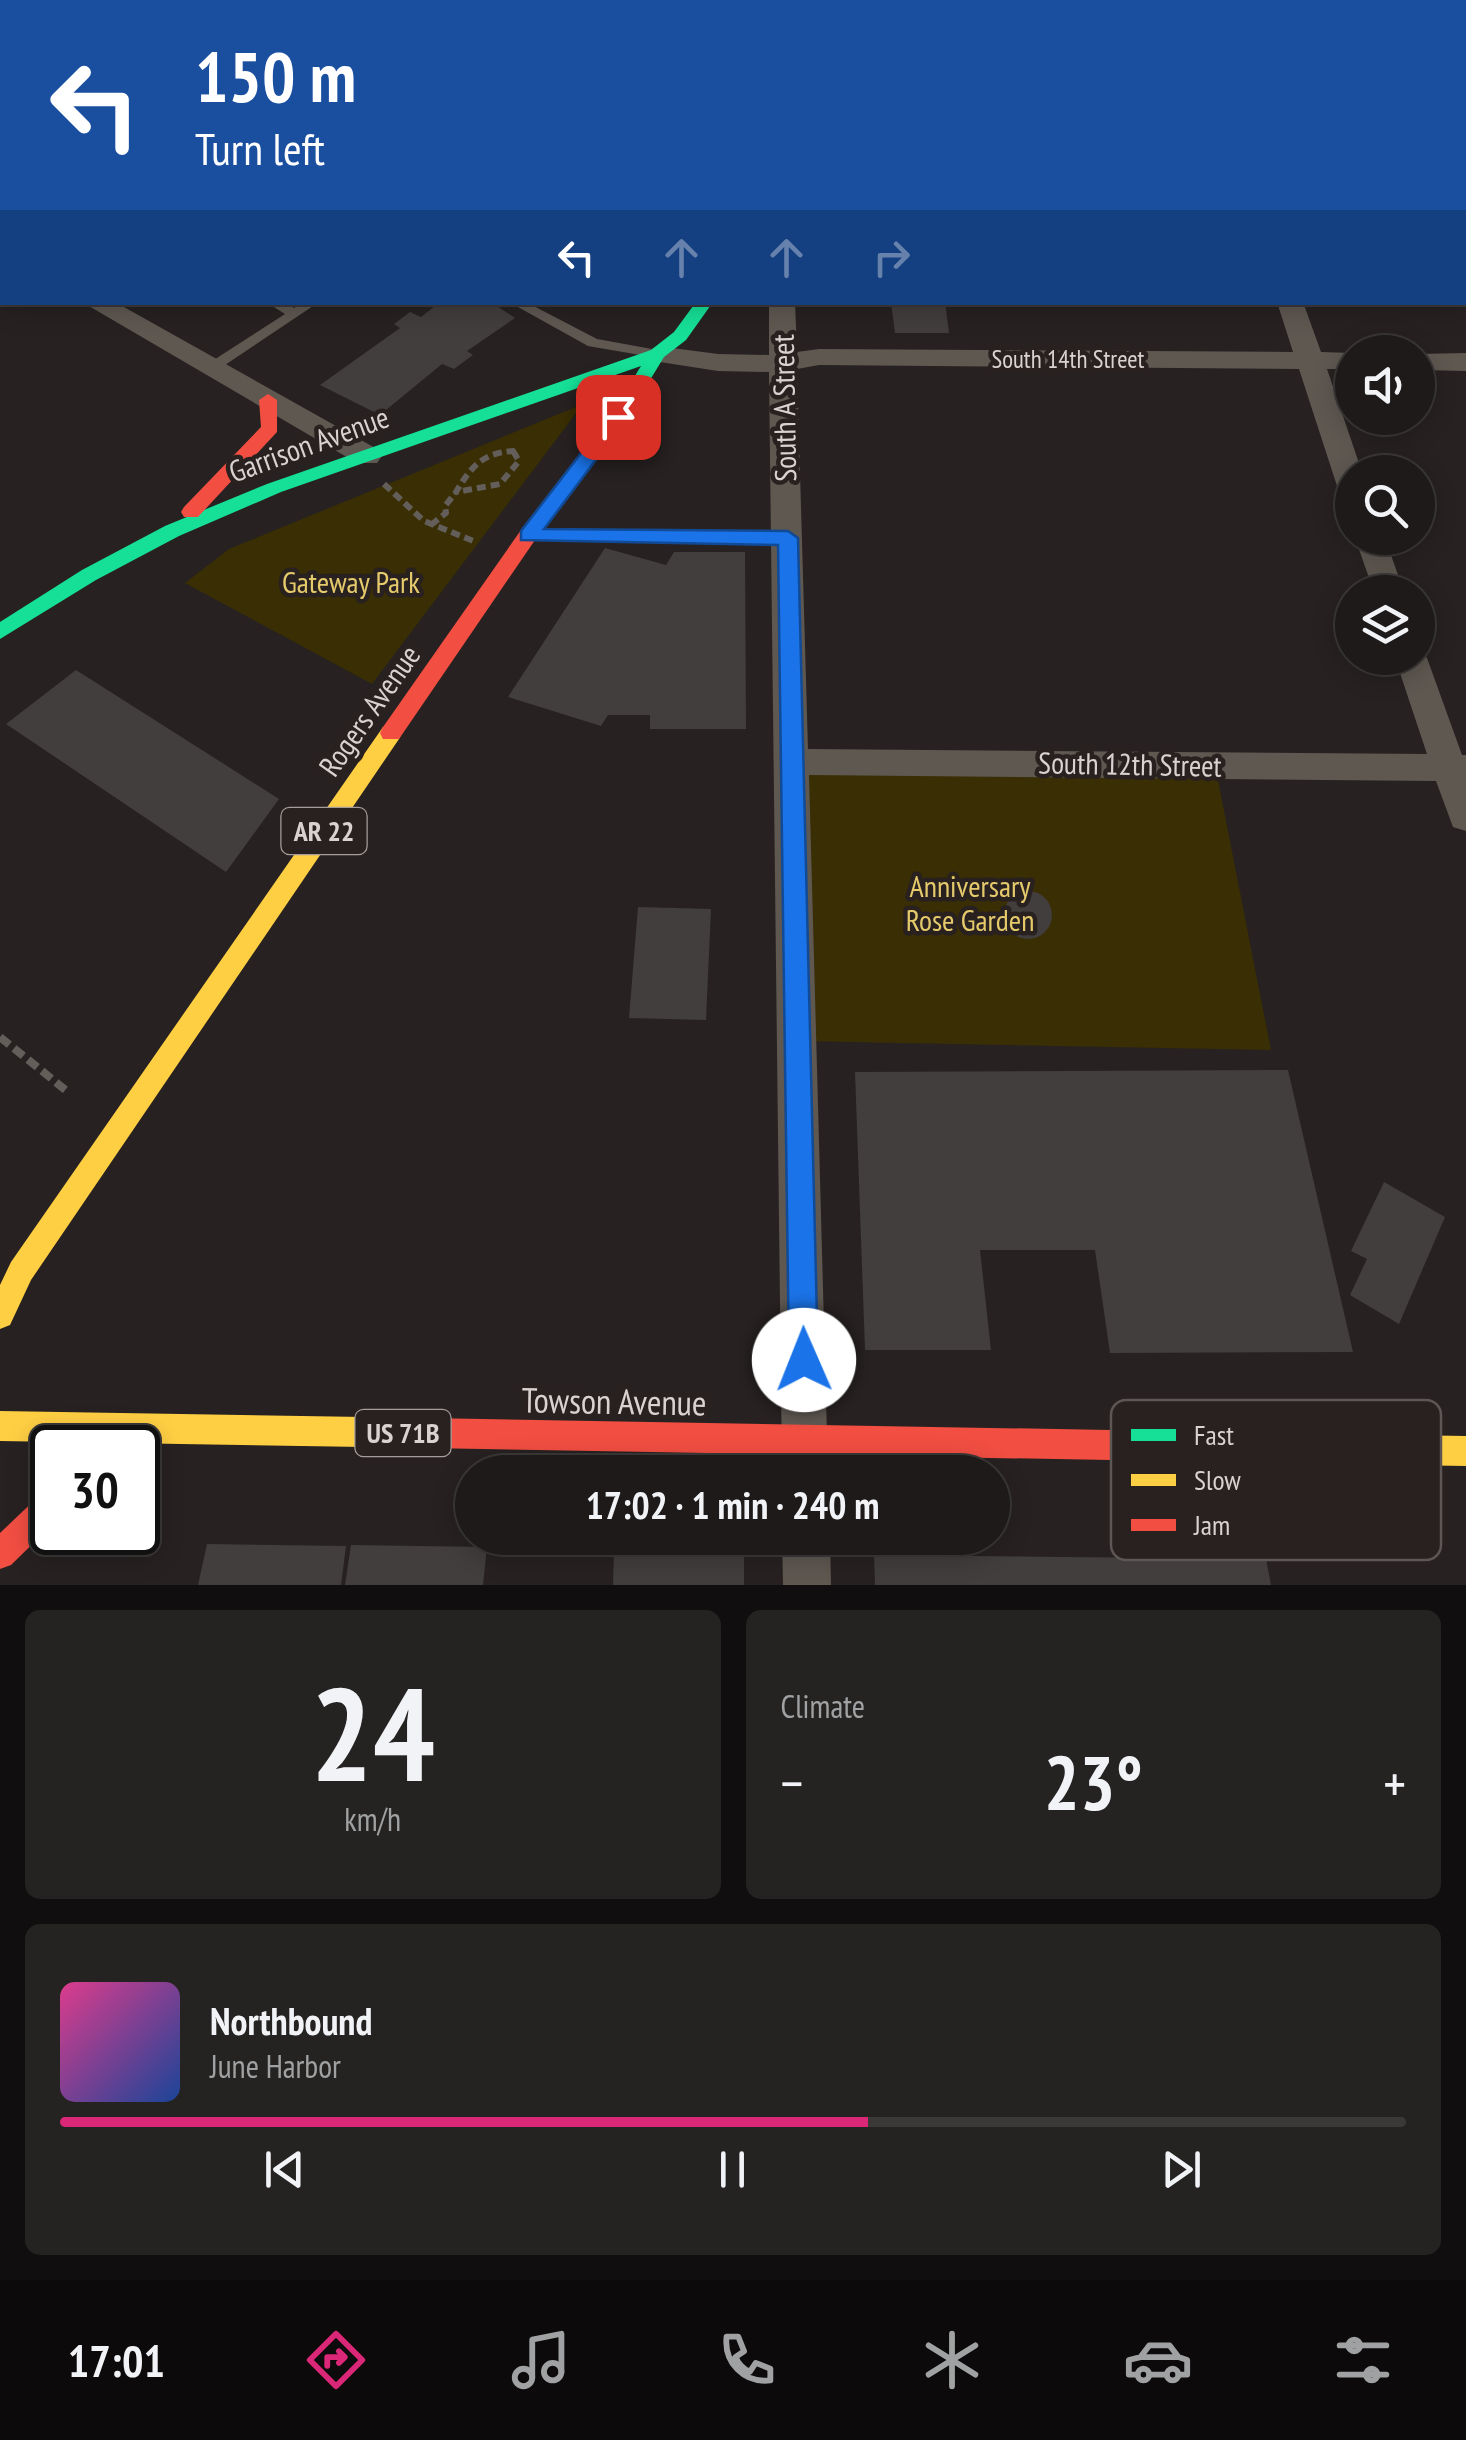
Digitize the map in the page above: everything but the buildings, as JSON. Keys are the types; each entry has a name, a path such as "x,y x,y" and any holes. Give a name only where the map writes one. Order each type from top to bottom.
{"main road":[{"name":"Rogers Avenue","path":"0,1315 21,1271 528,536 618,417 657,354 680,336 703,305"},
{"name":"Garrison Avenue","path":"0,632 89,575 172,530 366,456 657,354"},
{"path":"172,530 238,466 270,428 268,400"},
{"name":"Towson Avenue","path":"0,1426 30,1426"},
{"name":"Towson Avenue","path":"160,1429 781,1455"},
{"name":"Towson Avenue","path":"1441,1451 1466,1451"},
{"name":"Towson Avenue","path":"937,1455 1111,1454"},
{"path":"0,1554 30,1526"}],"street":[{"path":"101,305 366,456"},
{"name":"South A Street","path":"782,305 805,1455"},
{"path":"1291,305 1342,455"},
{"name":"South 14th Street","path":"657,354 707,364 784,364 819,357 1335,361"},
{"path":"1435,362 1466,362"},
{"path":"1418,675 1457,768 1466,818"},
{"name":"South 12th Street","path":"793,762 1457,768"},
{"path":"806,1555 807,1585"}],"lane":[{"path":"278,305 294,314"},
{"path":"211,368 308,305"},
{"path":"521,305 593,343 657,354"},
{"path":"528,536 788,538"}],"path":[{"path":"432,525 446,514 445,506 452,492 471,467 498,450 512,451 518,461 500,484 452,492"},
{"path":"384,483 399,505 448,536 483,544"},
{"path":"0,1037 68,1092"}],"green space":[{"name":"Gateway Park","path":"583,404 372,684 185,583 229,549"},
{"name":"Anniversary Rose Garden","path":"793,762 1215,765 1271,1050 798,1041"}],"traffic: fast":[{"path":"625,407 657,354 680,336 703,305"},
{"path":"0,632 89,575 172,531 274,488 657,354"}],"traffic: slow":[{"path":"0,1315 21,1271 391,733"},
{"path":"0,1426 427,1433"},
{"path":"1441,1451 1466,1451"}],"traffic: jam":[{"path":"191,512 270,428 268,400"},
{"path":"391,733 528,535 625,407"},
{"path":"427,1433 1111,1445"},
{"path":"0,1554 30,1526"}],"route":[{"path":"618,417 528,536 788,538 804,1360"}]}
